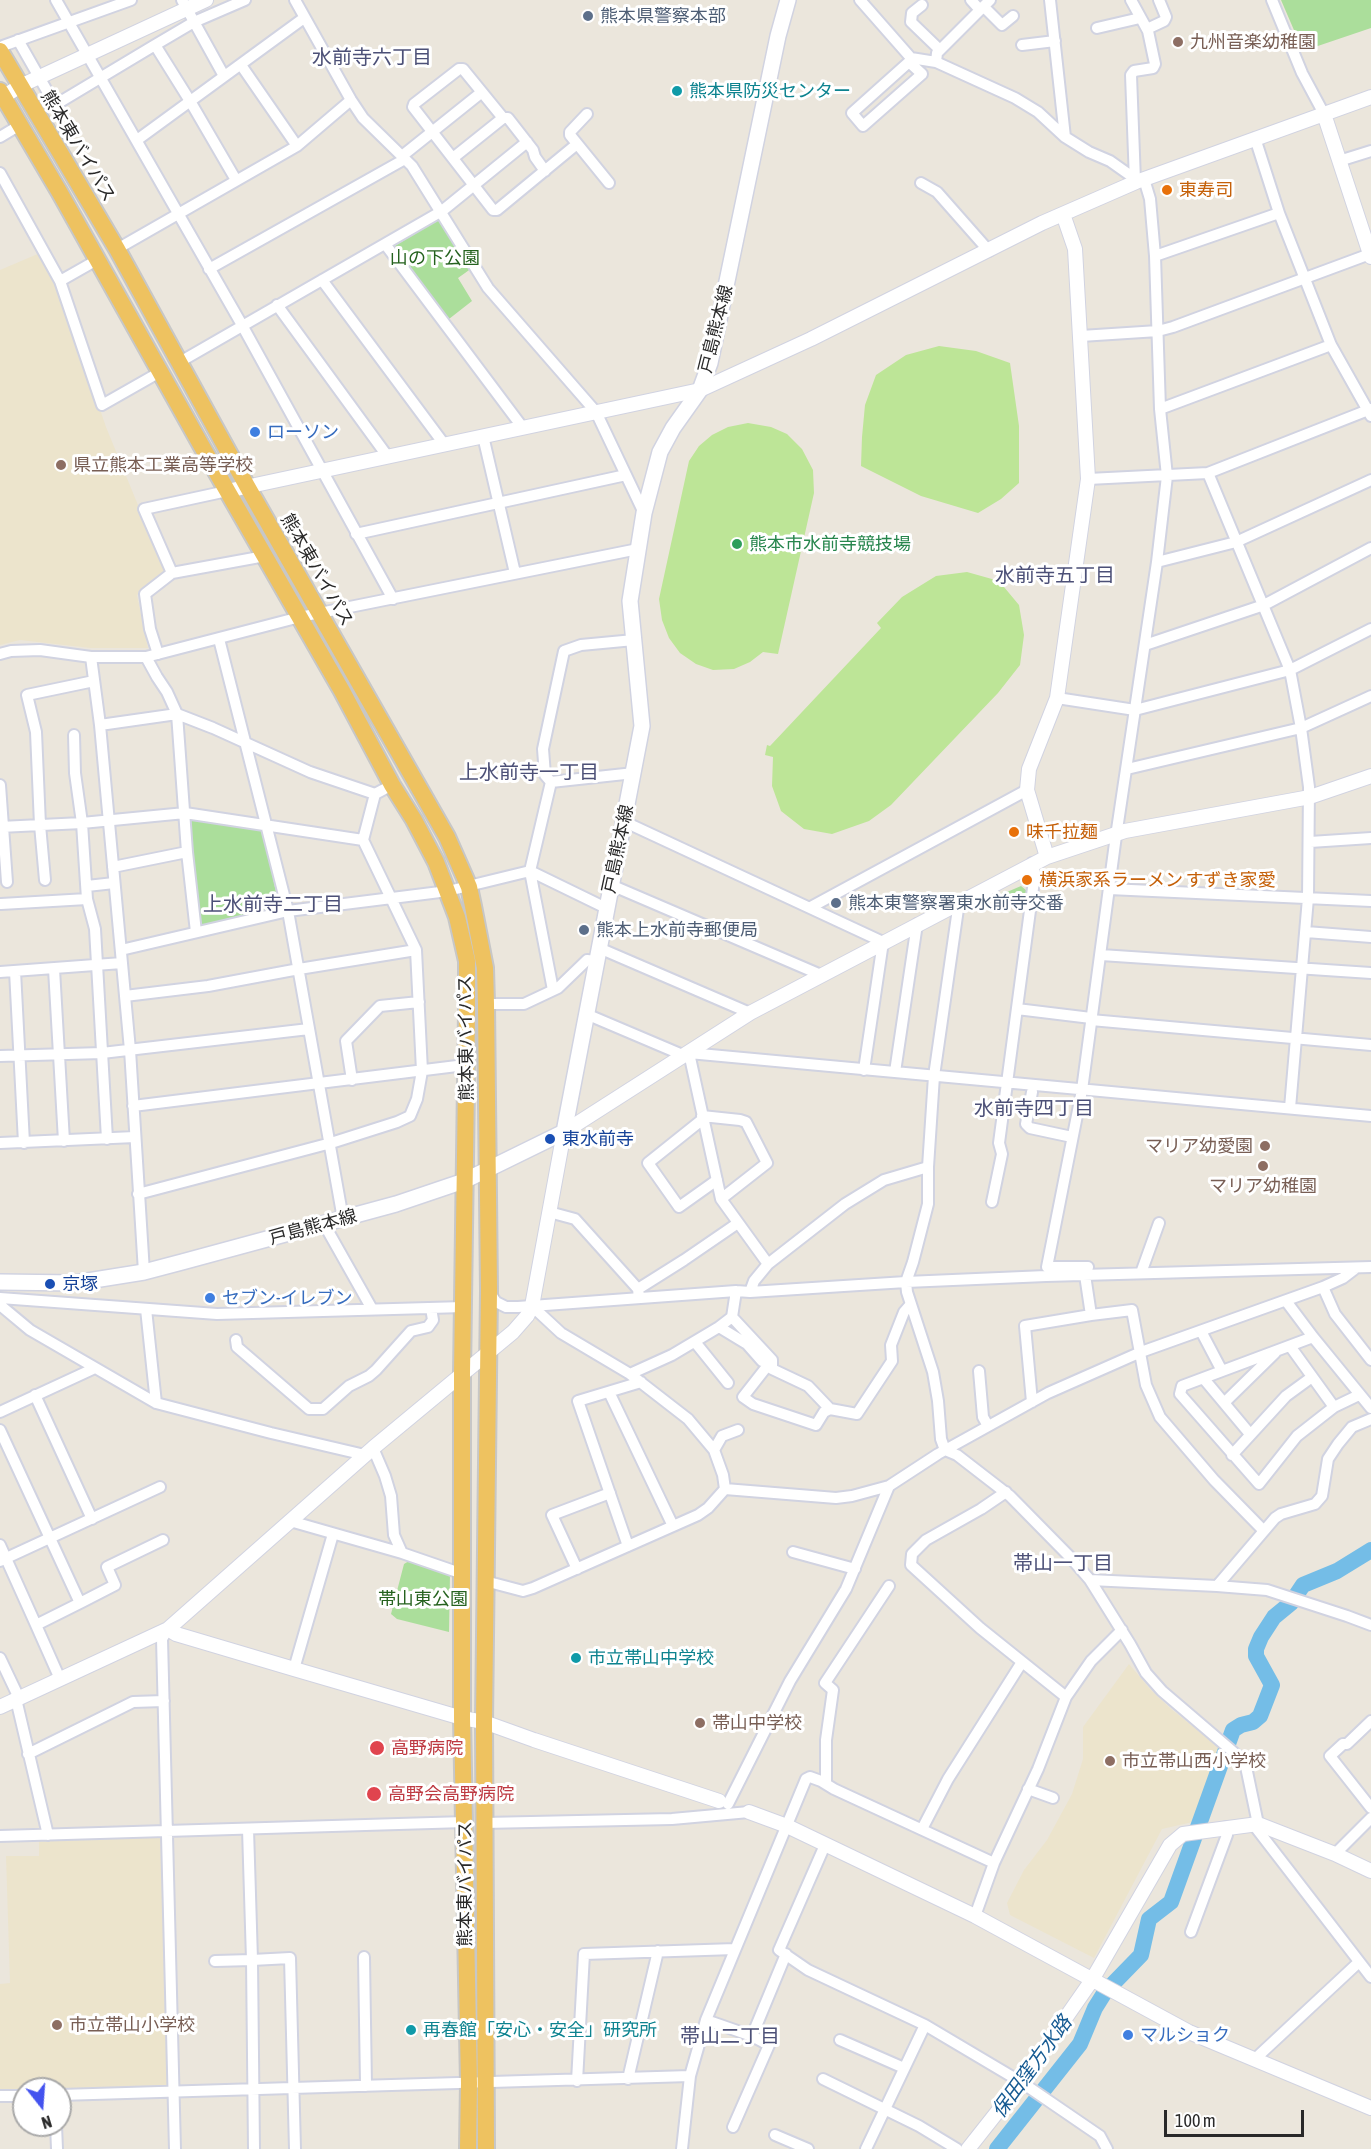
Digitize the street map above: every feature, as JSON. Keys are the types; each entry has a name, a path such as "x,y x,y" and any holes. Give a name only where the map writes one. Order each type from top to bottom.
{"highway":[{"name":"熊本東バイパス","path":"0,51 117,249 247,486 447,837 469,887 485,968 489,1292 484,1823 477,2083 468,2149"},
{"name":"熊本東バイパス","path":"2,94 300,617 392,785 414,820 448,891 457,917 467,961 462,1374 462,1718 477,2083 486,2149"}],"main road":[{"name":"戸島熊本線","path":"0,1282 75,1283 144,1272 344,1219 464,1181 564,1132 642,726 630,601 644,513 660,452 673,428 700,390 712,352 742,204 788,0"}],"street":[{"path":"56,0 242,325 393,598"},
{"path":"0,47 130,0"},
{"path":"2,94 86,55 184,4 206,0"},
{"path":"18,40 55,105 194,22 245,0"},
{"path":"295,0 351,100 363,117 412,166 488,288 596,412 644,513"},
{"path":"860,0 911,58 936,62 1015,98 1038,112 1065,137 1089,152 1110,161 1138,180 1150,199 1155,256 1160,409 1167,476 1157,562 1082,1090 1047,1267 1088,1267 1085,1275 1091,1315"},
{"path":"971,0 985,6 1002,25 1013,16"},
{"path":"1050,0 1065,137"},
{"path":"1131,0 1147,28 1155,64 1153,68 1134,71 1131,75 1138,180"},
{"path":"1147,28 1164,21 1166,17 1159,0"},
{"path":"1080,336 1158,331 1370,256 1324,114 1302,73 1272,0"},
{"path":"184,4 224,76"},
{"path":"922,5 906,16 940,50"},
{"path":"936,62 937,53 985,6"},
{"path":"137,140 304,18"},
{"path":"1097,28 1140,18"},
{"path":"1022,45 1055,41"},
{"path":"155,45 236,180"},
{"path":"909,63 922,74 863,126 852,113 909,63"},
{"path":"241,65 297,146"},
{"path":"545,171 527,142 508,118 503,118 463,69 459,69 414,104 413,107 493,210 497,210 545,171 577,144"},
{"path":"209,269 404,157 432,131 482,92"},
{"path":"172,573 144,509 700,390 811,339 1063,214 1138,180 1371,97"},
{"path":"117,249 297,146 351,100"},
{"path":"587,114 570,132 570,135 609,183"},
{"path":"453,158 503,118"},
{"path":"0,137 20,125"},
{"path":"1088,479 1208,473 1370,412 1331,345 1279,213 1255,138"},
{"path":"178,363 442,211 527,142"},
{"path":"1339,161 1371,151"},
{"path":"0,173 60,280 102,405 160,372"},
{"path":"921,183 937,192 989,251"},
{"path":"1155,256 1279,213"},
{"path":"1047,856 1027,790 1029,769 1057,698 1088,479 1075,249 1063,214"},
{"path":"385,244 523,428"},
{"path":"60,280 97,260"},
{"path":"322,280 444,444"},
{"path":"277,305 388,457"},
{"path":"1160,409 1331,345"},
{"path":"483,436 515,573"},
{"path":"1208,473 1290,670 1301,728 1310,797 1306,932 1290,1108"},
{"path":"356,534 627,475"},
{"path":"1157,562 1236,542 1371,480"},
{"path":"1145,645 1264,605 1371,548"},
{"path":"0,654 11,651 40,650 91,657 146,657 300,617 638,549"},
{"path":"158,654 150,629 145,594 172,573 265,556"},
{"path":"1057,698 1136,710 1290,670 1371,629"},
{"path":"219,639 288,911 344,1219"},
{"path":"551,782 545,776 543,749 564,651 581,645 634,640"},
{"path":"91,657 100,725 130,1050 144,1272"},
{"path":"146,657 177,714 187,852 196,932"},
{"path":"45,880 36,732 27,695 94,681"},
{"path":"1127,768 1301,728 1371,696"},
{"path":"100,725 177,714 310,772 375,794 392,785"},
{"path":"74,735 75,773 82,823 87,899 95,929 107,1139"},
{"path":"551,782 634,772"},
{"path":"0,1707 168,1629 369,1452 513,1332 527,1316 532,1306 564,1132 750,1013 1047,856 1117,833 1310,797 1371,776"},
{"path":"551,782 530,871 553,990"},
{"path":"0,785 1,827 7,882"},
{"path":"811,907 1027,790"},
{"path":"138,1194 331,1143 410,1116 417,1099 422,1071 416,950 363,840 375,794"},
{"path":"1,827 82,823 185,813 363,840"},
{"path":"625,822 883,942"},
{"path":"1310,842 1371,838"},
{"path":"113,867 187,852"},
{"path":"992,1202 1002,1154 999,1143 1035,873 1032,863"},
{"path":"121,950 288,911 448,891 530,871 606,908"},
{"path":"87,886 114,883"},
{"path":"611,885 821,975"},
{"path":"1109,889 1371,901"},
{"path":"1,904 87,899"},
{"path":"959,902 934,1076 928,1204 906,1282 933,1371 941,1439 945,1450 957,1455 1006,1492 1090,1580 1146,1673 1162,1691 1245,1762 1255,1824 1371,1977"},
{"path":"895,1072 916,924"},
{"path":"1306,932 1371,937"},
{"path":"864,1070 883,942"},
{"path":"125,996 208,986 416,950"},
{"path":"486,1004 524,1004 553,990 597,954 750,1013"},
{"path":"1101,955 1371,973"},
{"path":"0,972 122,963"},
{"path":"54,969 64,1141"},
{"path":"15,971 24,1143"},
{"path":"352,1080 346,1041 380,1006 419,1002"},
{"path":"1017,1009 1091,1019 1371,1046"},
{"path":"586,1014 687,1055 1371,1116"},
{"path":"0,1056 102,1053 309,1029"},
{"path":"687,1055 721,1199 768,1264"},
{"path":"133,1107 465,1065"},
{"path":"1032,1092 1026,1124 1030,1128 1072,1137"},
{"path":"717,1180 679,1208 648,1163 702,1117 746,1122 767,1163 721,1199"},
{"path":"0,1143 135,1137"},
{"path":"750,1293 754,1281 768,1264 845,1204 870,1187 904,1173 928,1167"},
{"path":"549,1212 575,1219 638,1293"},
{"path":"638,1293 738,1223"},
{"path":"1141,1273 1159,1223"},
{"path":"324,1224 372,1309"},
{"path":"489,1292 496,1302 506,1307 638,1293 736,1291 750,1293 906,1282 1371,1267"},
{"path":"725,1489 836,1498 852,1497 889,1486 945,1450 1032,1402 1141,1352 1323,1287 1356,1268"},
{"path":"1323,1287 1335,1314 1371,1360"},
{"path":"630,1374 672,1355 732,1317 736,1291"},
{"path":"0,1298 217,1314 464,1307"},
{"path":"1286,1301 1371,1408"},
{"path":"732,1317 772,1369 808,1386 830,1409 857,1414 892,1360 891,1345 904,1312 911,1304"},
{"path":"0,1305 30,1330 156,1402 271,1433 369,1452 382,1466 391,1496 394,1534 402,1553"},
{"path":"485,1581 523,1591 698,1515 708,1508 725,1489 723,1475 714,1450 688,1419 630,1374 561,1333 532,1306"},
{"path":"236,1340 237,1347 309,1409 323,1409 341,1392 376,1370 411,1331 428,1327 433,1320 431,1308"},
{"path":"146,1309 156,1402"},
{"path":"1032,1402 1025,1326 1132,1310 1146,1385 1160,1417 1214,1480 1264,1531"},
{"path":"719,1327 747,1344 767,1360"},
{"path":"1201,1331 1222,1371"},
{"path":"1313,1337 1182,1386 1180,1394 1259,1484 1297,1436 1334,1407 1359,1395"},
{"path":"695,1341 728,1383"},
{"path":"1290,1346 1334,1407"},
{"path":"1224,1404 1276,1351"},
{"path":"767,1360 743,1396 753,1404 816,1425 824,1412 830,1409"},
{"path":"0,1412 95,1368"},
{"path":"979,1371 983,1417 988,1426"},
{"path":"1232,1455 1286,1396 1312,1377"},
{"path":"1204,1379 1250,1434"},
{"path":"628,1546 578,1401 641,1382"},
{"path":"609,1392 673,1526"},
{"path":"35,1395 92,1519"},
{"path":"1217,1586 1281,1514 1315,1503 1322,1496 1329,1459 1338,1444 1352,1427 1371,1419"},
{"path":"0,1430 80,1603"},
{"path":"714,1450 722,1436 738,1430"},
{"path":"724,1803 790,1681 846,1589 889,1486"},
{"path":"3,1560 160,1487"},
{"path":"1006,1492 926,1540 912,1554 911,1565 980,1628 1066,1697"},
{"path":"577,1569 552,1515 610,1494"},
{"path":"290,1521 402,1553 463,1574"},
{"path":"294,1669 333,1534"},
{"path":"36,1624 115,1585 107,1567 163,1540"},
{"path":"0,1545 3,1560 36,1624 60,1679"},
{"path":"793,1552 855,1569"},
{"path":"1090,1580 1267,1590 1371,1625"},
{"path":"826,1784 826,1740 833,1690 825,1683 889,1586"},
{"path":"168,1629 176,1634 294,1669 462,1718 484,1722 787,1826 975,1916 1189,2032 1256,2058 1371,2108"},
{"path":"168,1629 162,1640 175,2149"},
{"path":"975,1916 994,1863 1038,1769 1066,1697 1091,1661 1122,1630"},
{"path":"0,1658 17,1699 48,1835"},
{"path":"922,1829 948,1779 1022,1662"},
{"path":"28,1754 133,1702 164,1701"},
{"path":"1371,1722 1330,1756 1371,1808"},
{"path":"682,2149 690,2076 706,2020 806,1779 810,1777 826,1784 994,1863"},
{"path":"1028,1789 1053,1798"},
{"path":"484,1823 672,1819 749,1812"},
{"path":"1335,1854 1371,1818"},
{"path":"0,1836 465,1822"},
{"path":"968,2149 1021,2082 1095,1981 1170,1845 1183,1834 1255,1824 1335,1854 1371,1871"},
{"path":"1191,1932 1227,1835 1226,1827"},
{"path":"248,1829 254,2149"},
{"path":"825,1845 778,1950 808,1970 925,2025 1021,2082 1100,2136 1107,2149"},
{"path":"577,2081 584,1954 735,1949"},
{"path":"628,2079 658,1951"},
{"path":"752,2036 786,1954"},
{"path":"364,1957 366,2085"},
{"path":"215,1961 290,1958 295,2149"},
{"path":"1256,2058 1359,1962"},
{"path":"706,2020 752,2036 769,2045 733,2127"},
{"path":"867,2149 925,2025"},
{"path":"840,2040 904,2068"},
{"path":"72,2095 690,2076"},
{"path":"823,2079 885,2109 957,2149"},
{"path":"775,2135 808,2149"}],"shaded area":[{"name":"県立熊本工業高等学校","path":"40,253 57,283 106,427 165,571 137,595 148,648 91,648 20,640 0,645 0,270"},
{"path":"1129,1664 1171,1709 1219,1747 1197,1821 1162,1829 1094,1958 1010,1915 1007,1903 1024,1870 1047,1840 1072,1794 1083,1759 1083,1727"},
{"path":"163,1833 169,2089 72,2092 72,2077 12,2077 12,2093 0,2093 0,1984 10,1983 6,1856 39,1856 39,1839"}],"green space":[{"path":"1281,0 1371,0 1371,28 1303,51"},
{"name":"山の下公園","path":"441,218 472,268 458,278 472,301 449,319 393,247"},
{"path":"939,346 976,351 1010,363 1019,426 1019,483 1001,499 978,513 921,496 861,466 865,405 876,375 906,355"},
{"path":"748,423 771,427 787,434 802,449 813,470 814,493 778,654 763,652 750,662 734,669 713,670 696,664 680,653 669,638 662,620 659,599 689,461 699,446 712,435 728,427"},
{"path":"967,572 999,581 1019,605 1024,635 1020,665 998,693 891,805 869,821 832,834 804,829 781,811 772,786 773,757 765,755 767,745 770,746 881,628 877,623 902,597 936,576"},
{"path":"192,818 263,831 279,906 198,926 189,820"},
{"path":"1021,886 1027,891 1024,909 1001,906 1002,892"},
{"name":"帯山東公園","path":"409,1561 450,1574 449,1632 397,1619 391,1614 404,1564"}],"waterway":[{"name":"保田窪方水路","path":"997,2149 1080,2044 1095,2008 1105,1992 1141,1955 1149,1919 1171,1902 1233,1730 1253,1722 1260,1716 1272,1685 1256,1656 1261,1637 1274,1617 1291,1603 1303,1585 1337,1571 1371,1550"}],"place":[{"name":"熊本県警察本部","path":"588,16"},
{"name":"九州音楽幼稚園","path":"1178,42"},
{"name":"熊本県防災センター","path":"677,91"},
{"name":"東寿司","path":"1167,190"},
{"name":"ローソン","path":"255,432"},
{"name":"県立熊本工業高等学校","path":"61,465"},
{"name":"熊本市水前寺競技場","path":"737,544"},
{"name":"味千拉麺","path":"1014,832"},
{"name":"横浜家系ラーメン すずき家愛","path":"1027,880"},
{"name":"熊本東警察署東水前寺交番","path":"836,903"},
{"name":"熊本上水前寺郵便局","path":"584,930"},
{"name":"東水前寺","path":"550,1139"},
{"name":"マリア幼愛園","path":"1265,1146"},
{"name":"マリア幼稚園","path":"1263,1166"},
{"name":"京塚","path":"50,1284"},
{"name":"セブン-イレブン","path":"210,1298"},
{"name":"市立帯山中学校","path":"576,1658"},
{"name":"帯山中学校","path":"700,1723"},
{"name":"高野病院","path":"377,1748"},
{"name":"市立帯山西小学校","path":"1110,1761"},
{"name":"高野会高野病院","path":"374,1794"},
{"name":"市立帯山小学校","path":"57,2025"},
{"name":"再春館「安心・安全」研究所","path":"411,2030"},
{"name":"マルショク","path":"1128,2035"}],"district":[{"name":"水前寺六丁目","path":"372,58"},
{"name":"水前寺五丁目","path":"1055,576"},
{"name":"上水前寺一丁目","path":"529,773"},
{"name":"上水前寺二丁目","path":"273,905"},
{"name":"水前寺四丁目","path":"1034,1109"},
{"name":"帯山一丁目","path":"1063,1564"},
{"name":"帯山二丁目","path":"730,2037"}]}
